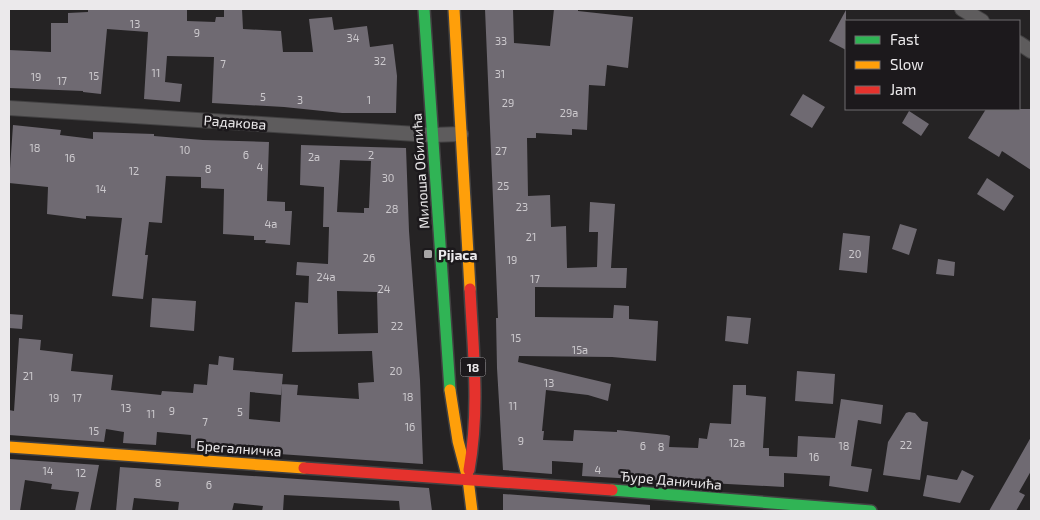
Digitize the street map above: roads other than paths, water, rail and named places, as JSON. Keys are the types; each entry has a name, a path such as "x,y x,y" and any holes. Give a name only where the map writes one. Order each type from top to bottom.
{"main road":[{"name":"Милоша Обилића","path":"424,9 451,404 468,479 472,511"},
{"name":"Милоша Обилића","path":"454,9 476,406 474,441 468,479"},
{"name":"Брегалничка","path":"9,447 468,479"},
{"name":"Ђуре Даничића","path":"468,479 871,511"}],"street":[{"path":"962,9 980,20"},
{"path":"1020,44 1031,50"},
{"name":"Радакова","path":"9,108 432,135 461,134"}],"place":[{"name":"Pijaca","path":"428,254"}]}
